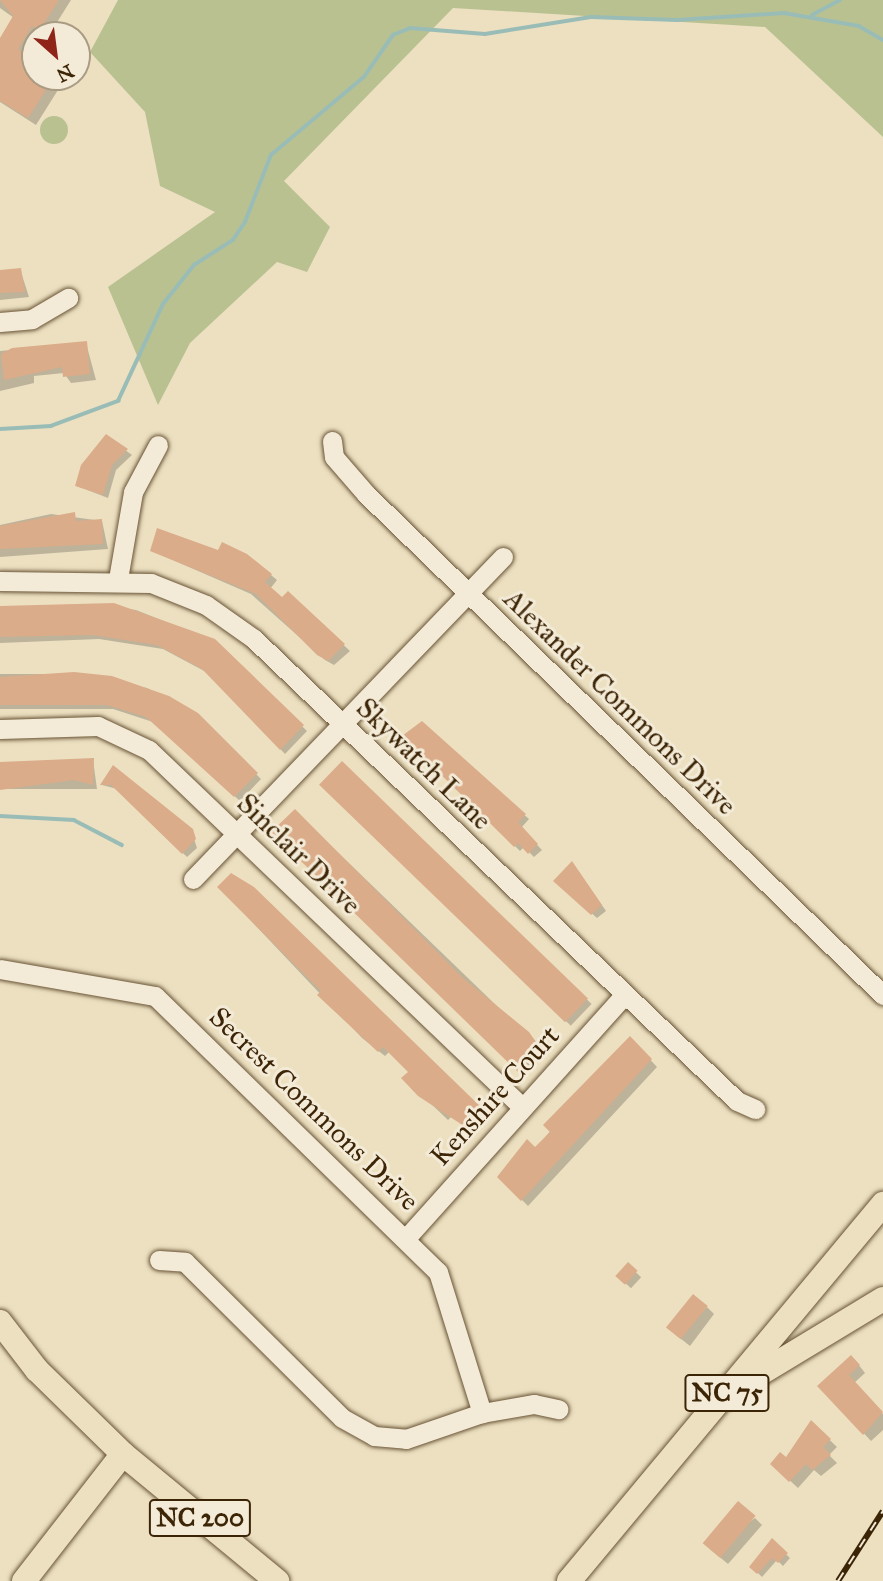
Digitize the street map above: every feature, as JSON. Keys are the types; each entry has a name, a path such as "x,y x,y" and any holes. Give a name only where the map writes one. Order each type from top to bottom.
{"main road":[{"name":"NC 75","path":"569,1581 883,1204"},
{"path":"725,1395 883,1299"},
{"name":"NC 200","path":"0,1322 37,1370 124,1454 276,1581"},
{"path":"24,1581 124,1454"}],"street":[{"path":"0,322 32,319 68,298"},
{"name":"Alexander Commons Drive","path":"332,441 334,457 366,494 883,995"},
{"path":"118,579 133,492 158,445"},
{"path":"193,879 341,722 503,557"},
{"name":"Skywatch Lane","path":"0,581 118,579 151,583 206,605 254,639 624,995 737,1101 755,1109"},
{"name":"Sinclair Drive","path":"0,729 98,726 124,733 236,833 522,1107"},
{"name":"Secrest Commons Drive","path":"0,969 155,996 408,1236 438,1272 451,1303 482,1413"},
{"name":"Kenshire Court","path":"408,1236 624,995"},
{"path":"159,1260 185,1262 342,1418 374,1436 406,1439 482,1413 534,1404 558,1409"}],"green space":[{"path":"118,0 883,0 883,137 765,27 453,8 284,181 330,227 307,272 277,262 190,343 158,405 108,287 215,212 160,186 145,112 91,50"},
{"path":"54,116 64,120 68,130 64,140 54,144 44,140 40,130 44,120"}],"building":[{"path":"0,0 59,0 45,21 21,21 21,44 18,49 21,51 21,91 45,91 28,118 0,101 0,38 13,16"},
{"path":"21,268 25,292 0,293 0,270"},
{"path":"87,341 90,374 63,377 62,367 4,380 1,354 12,348"},
{"path":"106,434 128,449 112,465 103,495 75,486 81,465"},
{"path":"75,512 76,521 102,519 103,544 0,549 0,526"},
{"path":"157,528 218,550 222,542 247,554 272,574 265,582 282,597 288,591 345,644 328,661 317,655 256,594 150,551"},
{"path":"114,603 215,639 304,725 280,750 202,669 157,645 93,635 0,637 0,606"},
{"path":"74,672 112,676 169,696 198,713 258,773 234,797 146,717 107,705 0,705 0,677"},
{"path":"422,721 526,814 518,822 538,844 528,854 518,843 514,847 402,736"},
{"path":"94,758 93,785 74,780 0,790 0,762"},
{"path":"342,761 588,999 565,1022 319,785"},
{"path":"113,765 193,829 196,839 182,854 111,785 100,785"},
{"path":"295,809 463,978 529,1032 541,1049 518,1072 271,832"},
{"path":"572,861 602,905 591,915 553,881"},
{"path":"231,873 254,887 484,1110 467,1128 418,1096 401,1078 408,1072 383,1047 378,1052 317,995 321,991 217,887"},
{"path":"630,1036 652,1059 521,1201 497,1177 527,1139 535,1147 550,1132 543,1125"},
{"path":"628,1262 638,1271 625,1285 615,1276"},
{"path":"693,1294 708,1306 681,1339 666,1327"},
{"path":"851,1355 860,1365 849,1375 883,1412 863,1435 817,1386"},
{"path":"811,1420 831,1439 823,1447 831,1455 812,1470 806,1464 789,1482 770,1464 780,1452 786,1457"},
{"path":"738,1501 756,1516 720,1558 703,1543"},
{"path":"772,1538 788,1553 778,1563 772,1558 757,1574 749,1567"}],"waterway":[{"path":"812,15 840,0"},
{"path":"0,429 51,426 118,401 163,304 194,265 233,240 245,222 271,155 364,77 393,35 410,28 485,34 591,17 677,20 784,13 859,26 883,40"},
{"path":"0,816 74,820 122,845"}],"railway":[{"path":"838,1581 883,1511"}]}
